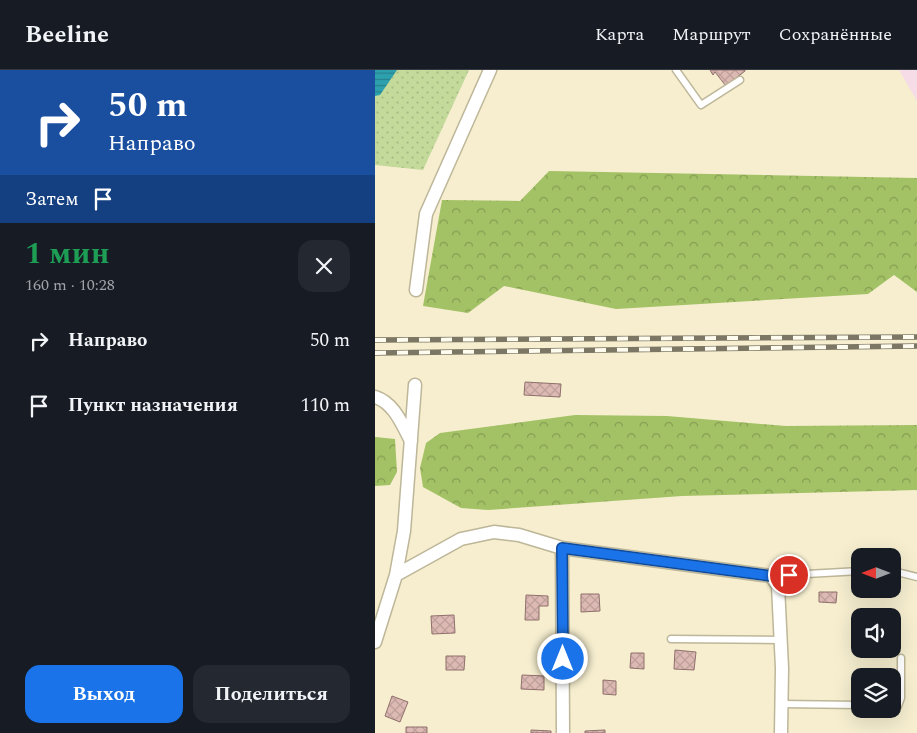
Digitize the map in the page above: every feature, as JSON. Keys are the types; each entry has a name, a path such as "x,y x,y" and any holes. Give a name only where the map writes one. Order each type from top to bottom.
{"street":[{"path":"416,290 426,214 490,70"},
{"path":"375,642 396,575 404,531 415,385"},
{"path":"375,397 384,400 397,414 411,441"},
{"path":"396,575 461,539 494,532 519,535 562,548 771,576 778,586 781,640 781,733"},
{"path":"562,548 563,733"}],"lane":[{"path":"676,70 701,105 740,80"},
{"path":"771,576 851,572"},
{"path":"901,573 917,576"},
{"path":"671,639 781,640"},
{"path":"901,658 901,668"},
{"path":"781,704 851,706"}],"shaded area":[{"path":"899,70 917,70 917,101"}],"green space":[{"path":"375,70 469,70 423,170 375,165"},
{"path":"549,171 917,178 917,292 894,275 868,294 616,309 504,286 468,313 423,306 442,200 520,201"},
{"path":"575,415 667,416 786,426 917,425 917,490 682,496 488,510 461,508 423,487 420,468 426,443 440,433"},
{"path":"375,437 395,439 397,472 390,485 375,486"}],"water":[{"path":"375,70 397,70 380,95 375,96"}],"building":[{"path":"710,70 745,71 726,86 715,72 713,75"},
{"path":"525,382 561,384 560,397 524,395"},
{"path":"819,592 837,592 836,603 819,602"},
{"path":"581,594 599,594 600,611 581,612"},
{"path":"526,595 548,596 548,606 539,606 539,620 525,620"},
{"path":"454,615 455,633 432,634 431,616"},
{"path":"675,650 696,652 694,670 674,669"},
{"path":"631,653 644,653 644,669 630,668"},
{"path":"446,656 465,656 464,670 446,670"},
{"path":"522,675 544,676 544,690 521,689"},
{"path":"603,680 616,681 616,695 603,694"},
{"path":"392,696 408,702 400,722 385,716"},
{"path":"406,727 427,727 427,733 406,733"},
{"path":"531,730 551,731 551,733 531,733"},
{"path":"605,730 605,733 585,733 585,731"}],"railway":[{"path":"375,340 917,337"},
{"path":"375,353 917,346"}],"route":[{"path":"563,659 562,548 758,572 771,576 789,575"}]}
